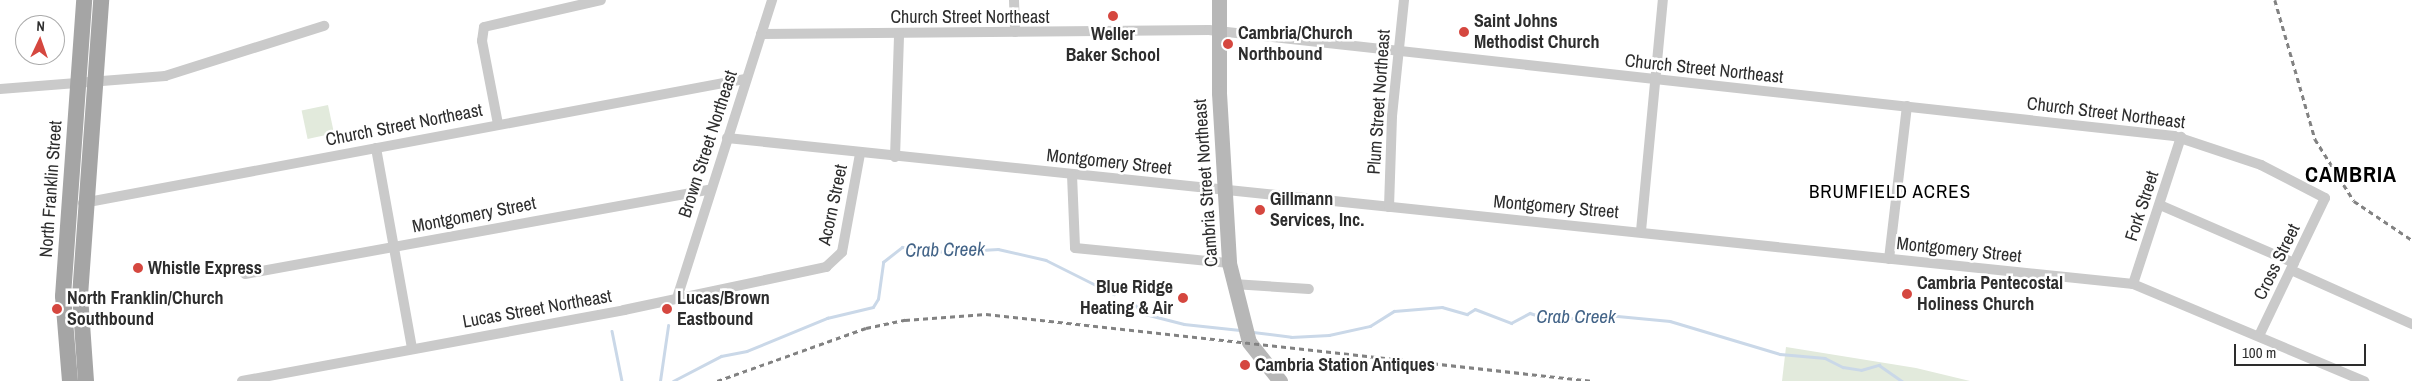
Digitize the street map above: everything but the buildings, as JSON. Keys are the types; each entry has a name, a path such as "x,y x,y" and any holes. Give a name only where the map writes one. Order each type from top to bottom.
{"main road":[{"name":"North Franklin Street","path":"84,0 87,82"},
{"name":"North Franklin Street","path":"70,381 63,296 77,203 87,82 101,0"},
{"name":"Cambria Street Northeast","path":"1219,0 1217,31 1223,190 1229,263 1246,331 1280,381"},
{"name":"North Franklin Street","path":"77,203 80,329 86,381"}],"street":[{"path":"498,124 482,41 484,27 602,0"},
{"name":"Brown Street Northeast","path":"677,298 709,190 772,0"},
{"path":"1014,0 1015,32"},
{"name":"Plum Street Northeast","path":"1389,207 1398,54 1404,0"},
{"path":"1641,231 1663,0"},
{"path":"0,89 166,76 324,26"},
{"name":"Church Street Northeast","path":"761,34 1217,31 1398,54 1907,106 2181,137 2261,165 2323,194 2325,202"},
{"path":"894,157 899,34"},
{"name":"Church Street Northeast","path":"77,203 745,79"},
{"path":"1889,259 1907,106"},
{"name":"Fork Street","path":"2133,284 2181,137"},
{"name":"Montgomery Street","path":"727,138 860,154 1641,231 2133,284 2364,381"},
{"path":"376,148 396,247 412,348"},
{"name":"Acorn Street","path":"836,261 848,226 860,154"},
{"path":"1072,175 1075,248 1229,263"},
{"name":"Montgomery Street","path":"245,274 709,190"},
{"name":"Cross Street","path":"2259,336 2325,202"},
{"path":"2160,205 2293,266 2412,324"},
{"name":"Lucas Street Northeast","path":"242,381 677,298 826,267 836,261"},
{"path":"1233,284 1309,289"}],"shaded area":[{"path":"328,105 334,133 308,139 302,111"},
{"path":"1786,347 1916,368 1970,381 1782,381"}],"waterway":[{"name":"Crab Creek","path":"673,381 721,356 747,351 827,318 873,307 878,299 883,262 902,247 946,252 998,249 1046,260 1114,294"},
{"name":"Crab Creek","path":"1134,304 1145,314 1184,324 1240,330"},
{"name":"Crab Creek","path":"1253,332 1291,337 1329,335 1370,326 1394,311 1442,307 1467,314 1475,309 1511,323 1530,313 1552,320 1607,315 1670,321 1780,354 1825,358 1843,367 1861,370 1879,365 1902,381"},
{"path":"660,381 668,326"},
{"path":"612,331 622,381"}],"railway":[{"path":"2275,0 2315,139 2354,201 2412,240"},
{"path":"717,381 866,328 905,320 986,314 1593,381"}],"place":[{"name":"Weller Baker School","path":"1113,16"},
{"name":"Saint Johns Methodist Church","path":"1464,32"},
{"name":"Cambria/Church Northbound","path":"1228,44"},
{"name":"Gillmann Services, Inc.","path":"1260,210"},
{"name":"Whistle Express","path":"138,268"},
{"name":"Cambria Pentecostal Holiness Church","path":"1907,294"},
{"name":"Blue Ridge Heating & Air","path":"1183,298"},
{"name":"North Franklin/Church Southbound","path":"57,309"},
{"name":"Lucas/Brown Eastbound","path":"667,309"},
{"name":"Cambria Station Antiques","path":"1245,365"}],"district":[{"name":"CAMBRIA","path":"2351,175"},
{"name":"BRUMFIELD ACRES","path":"1890,192"}]}
